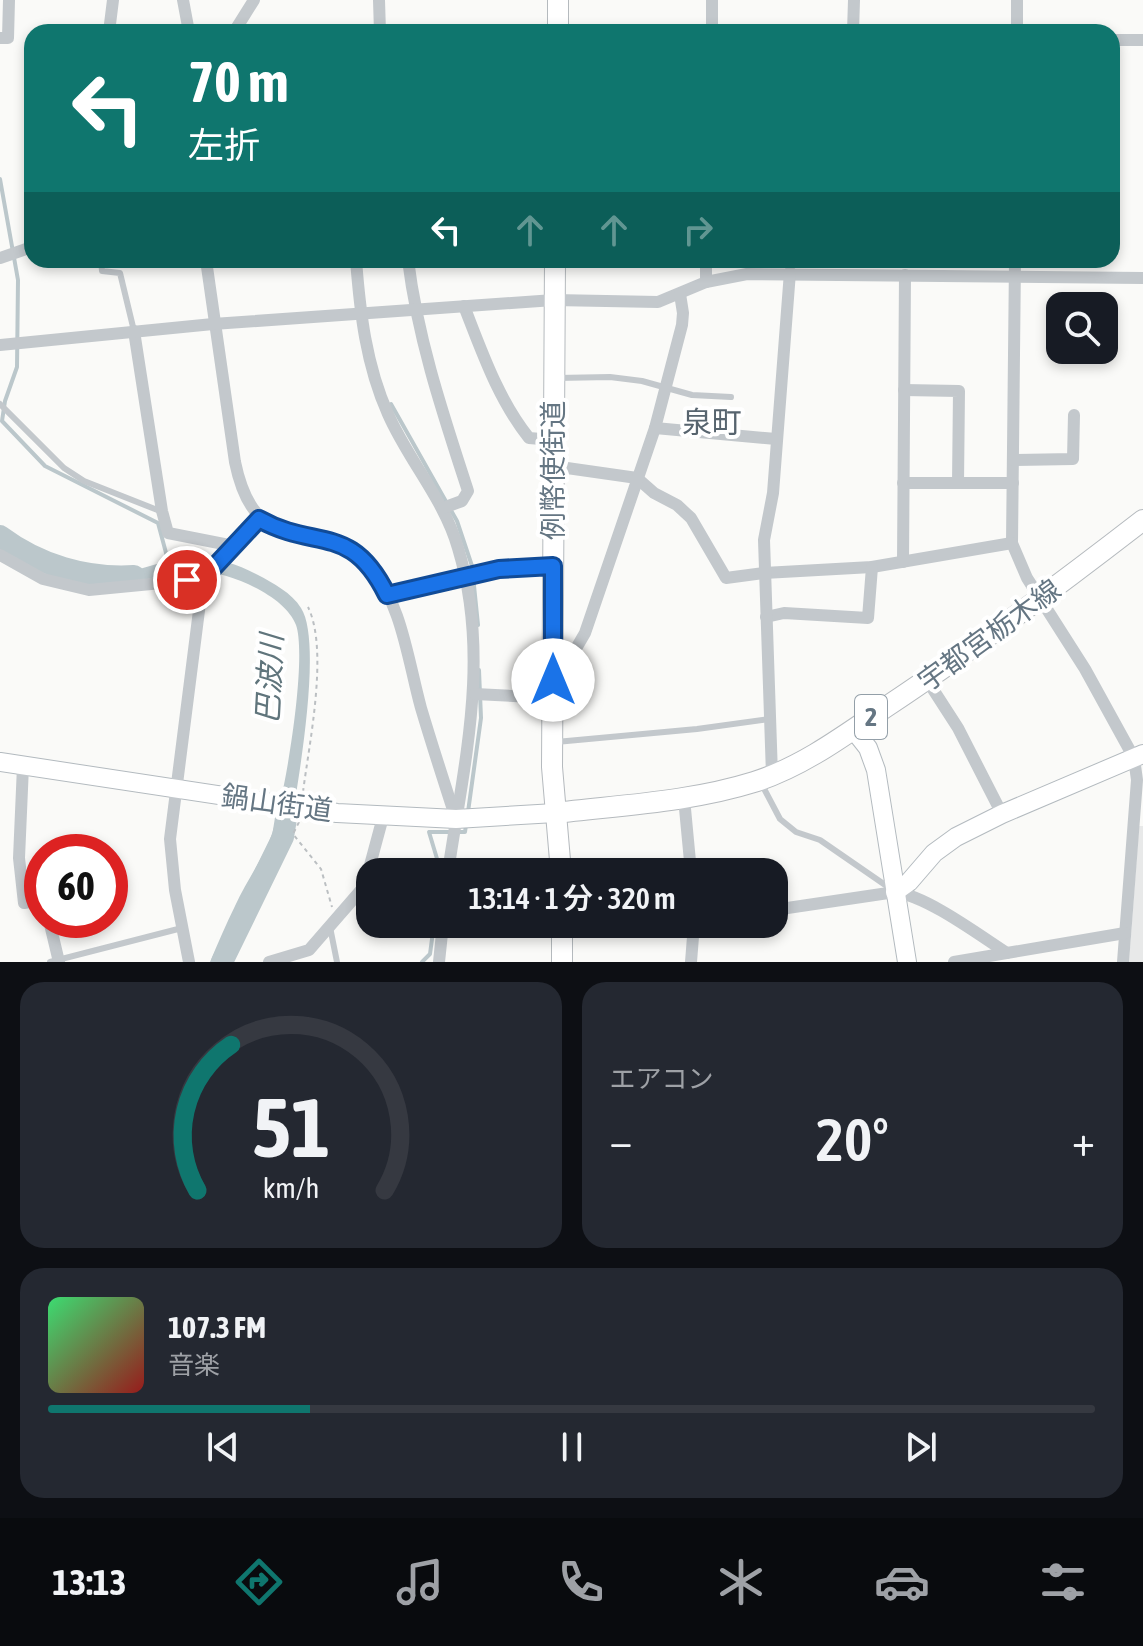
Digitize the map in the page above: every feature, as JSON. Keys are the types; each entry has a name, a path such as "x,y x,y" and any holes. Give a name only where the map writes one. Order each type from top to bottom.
{"main road":[{"path":"558,0 558,24"},
{"name":"例幣使街道","path":"555,268 553,743 560,858"},
{"name":"宇都宮栃木線","path":"555,813 684,798 766,777 796,765 927,680 1143,520"},
{"path":"562,938 562,962"}],"street":[{"path":"0,38 8,38 9,0"},
{"path":"110,24 113,0"},
{"path":"183,0 188,24"},
{"path":"239,24 254,0"},
{"path":"379,0 380,24"},
{"path":"712,0 712,24"},
{"path":"853,24 854,0"},
{"path":"1017,0 1017,24"},
{"path":"1120,40 1143,40"},
{"path":"0,258 24,250"},
{"path":"207,268 239,485 259,519 277,529 332,541 348,548 372,568 401,631 456,819"},
{"path":"357,268 360,313 372,367 387,413 443,508 458,545 472,609 475,694 450,858"},
{"path":"409,268 414,310 430,375 468,491 462,501 443,508"},
{"path":"706,268 706,282"},
{"path":"849,268 849,274"},
{"path":"1015,268 1012,543 1018,561 1040,599 1139,756 1123,962"},
{"path":"0,345 213,324 554,300 658,302 706,282 747,274 790,272 1143,278"},
{"path":"766,777 770,719 764,540 773,493 790,272"},
{"path":"903,562 905,275"},
{"path":"554,661 574,652 585,633 655,428 682,325 680,294"},
{"path":"464,306 495,385 517,423 529,438 553,440"},
{"path":"134,331 168,533 229,551"},
{"path":"904,390 959,391 958,483"},
{"path":"1013,460 1073,459 1074,415"},
{"path":"655,428 776,439"},
{"path":"553,466 637,478 691,518 726,578 872,567 1012,543"},
{"path":"903,483 1013,483"},
{"path":"189,962 170,839 204,577 259,519"},
{"path":"0,555 43,579 89,590 204,577"},
{"path":"387,595 499,569 553,566"},
{"path":"766,617 784,613 868,618 872,567"},
{"path":"927,680 958,728 1002,814"},
{"path":"475,694 553,698"},
{"path":"853,729 868,748 876,770 907,962"},
{"path":"895,892 909,882 934,853 956,837 1002,814 1139,756"},
{"name":"鍋山街道","path":"0,762 383,817 456,819 555,813"},
{"path":"23,766 19,858 24,903"},
{"path":"684,798 690,858"},
{"path":"269,962 309,950 333,924 366,880 383,817"},
{"path":"788,908 905,893 952,918 1012,958"},
{"path":"954,962 1012,958 1125,933"},
{"path":"52,938 56,961"},
{"path":"439,962 442,938"},
{"path":"691,962 693,938"}],"lane":[{"path":"102,268 102,271 120,273 134,331"},
{"path":"554,378 610,377 692,395 731,397"},
{"path":"0,404 64,468 84,481 162,511"},
{"path":"553,743 770,719"},
{"path":"766,777 780,819 796,832 820,840 895,892"},
{"path":"333,924 337,962"},
{"path":"56,961 182,928"}],"path":[{"path":"308,607 315,627 315,688 299,824 293,834 321,869 333,924"}],"shaded area":[{"path":"0,533 50,564 94,578 115,576 178,559 224,561 276,585 301,608 310,650 309,680 291,825 282,837 222,962 210,962 269,842 281,798 297,699 299,643 296,625 290,614 268,595 240,581 211,572 177,573 98,587 55,578 1,550"},
{"path":"1139,826 1143,826 1143,962 1129,962"}],"waterway":[{"path":"0,179 18,280 17,367 5,401 2,421 45,466 158,523 169,564"},
{"path":"391,404 457,521 472,566 478,625"},
{"name":"巴波川","path":"0,536 31,555 64,568 98,575 134,576"},
{"path":"468,812 481,718 479,670"},
{"name":"巴波川","path":"222,962 283,837 288,806"},
{"path":"437,858 429,832 465,832 466,825"},
{"path":"422,962 430,954 432,938"}],"district":[{"name":"泉町","path":"712,423"}],"route":[{"path":"187,580 203,579 259,519 277,529 332,541 348,548 372,568 387,595 499,569 553,566 553,680"}]}
